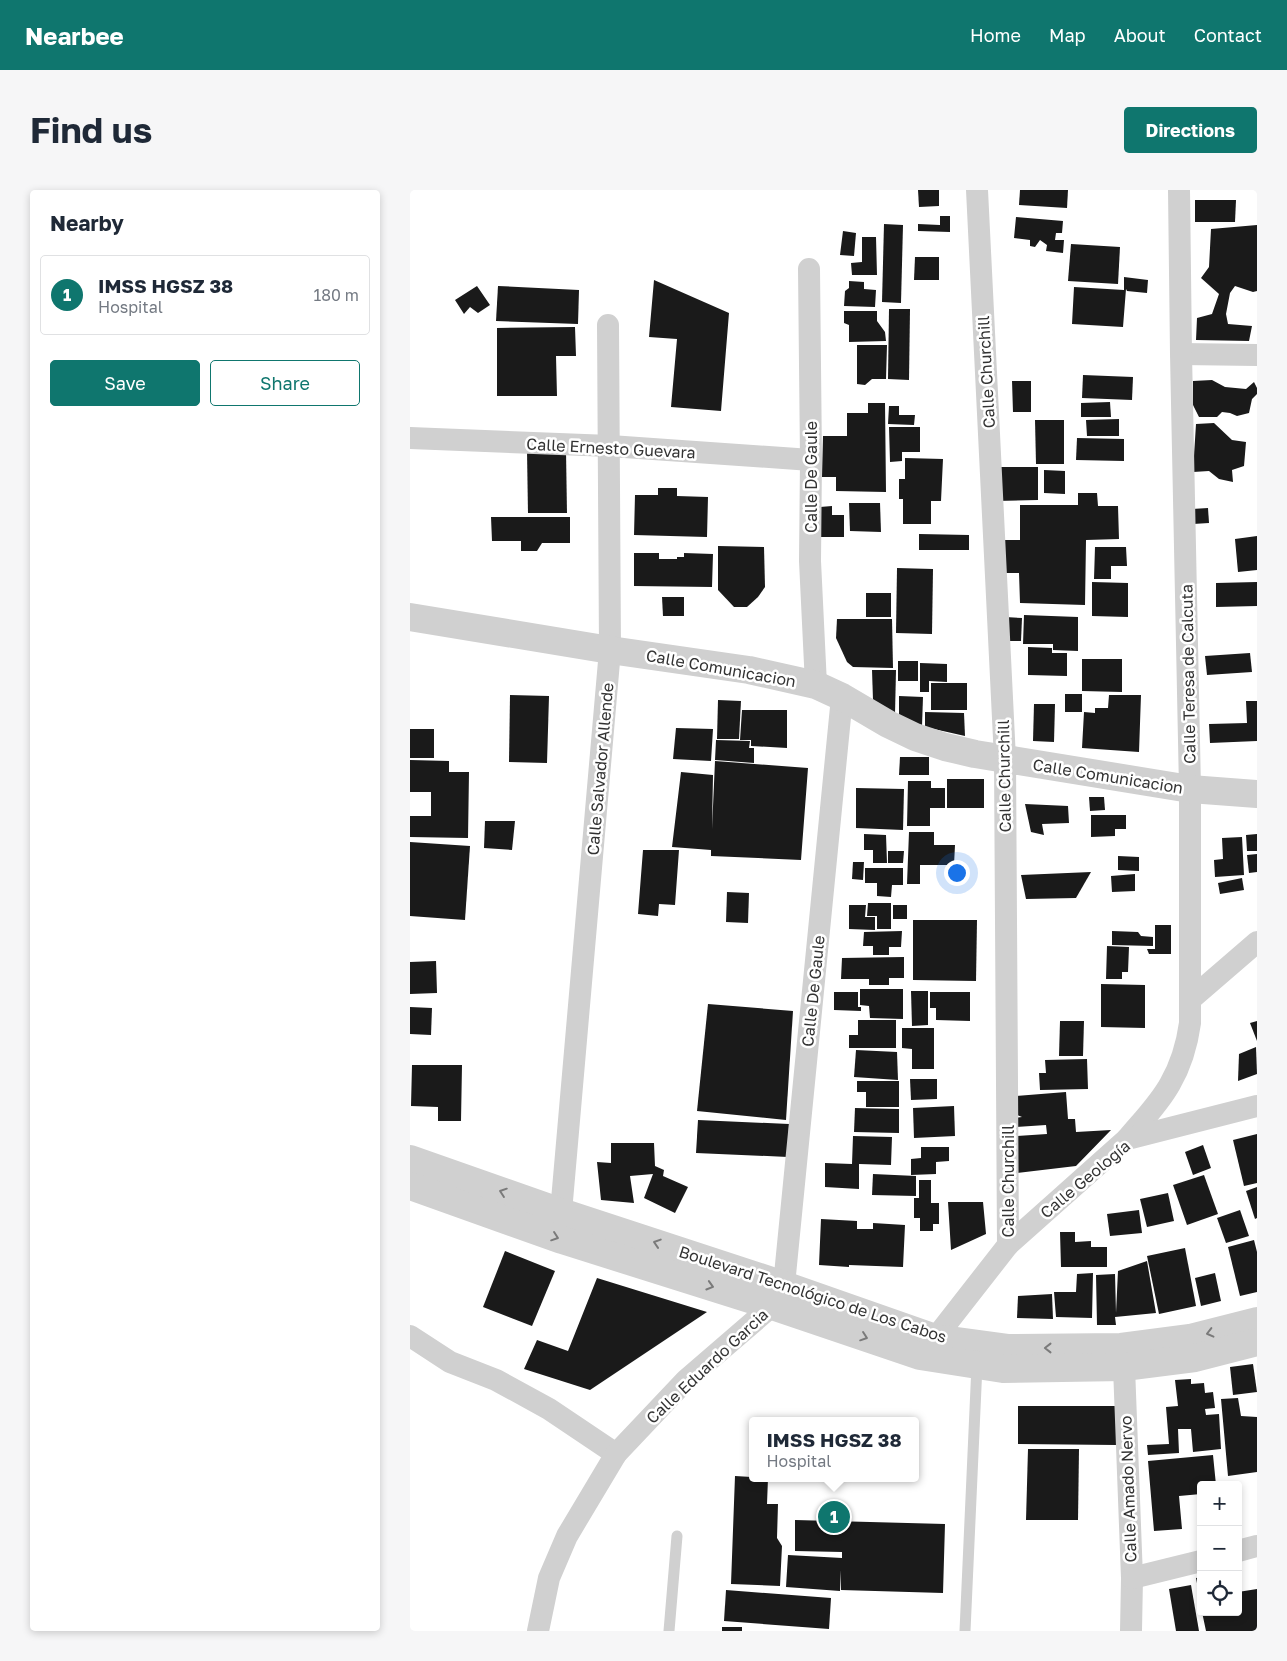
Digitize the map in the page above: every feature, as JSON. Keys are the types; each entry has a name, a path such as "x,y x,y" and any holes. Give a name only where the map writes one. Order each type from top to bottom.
{"street":[{"name":"Calle Churchill","path":"928,1347 1008,1245 1005,759 977,190"},
{"name":"Calle Teresa de Calcuta","path":"1127,1139 1169,1086 1180,1064 1187,1042 1190,1023 1190,789 1181,354 1180,190"},
{"name":"Calle De Gaule","path":"809,269 810,561 816,685"},
{"name":"Calle Salvador Allende","path":"561,1212 610,650 608,325"},
{"path":"1181,354 1257,356"},
{"name":"Calle Ernesto Guevara","path":"410,438 610,446 811,460"},
{"name":"Calle Comunicacion","path":"410,617 610,650 749,670 816,685 842,697 888,724 945,747 1005,759 1190,789 1257,794"},
{"name":"Calle De Gaule","path":"778,1295 842,697"},
{"path":"1191,999 1257,942"},
{"name":"Calle Geología","path":"1008,1245 1127,1139 1257,1106"},
{"name":"Boulevard Tecnológico de Los Cabos","path":"410,1159 561,1212 778,1295 928,1347 978,1354 1003,1369 1122,1357 1195,1358 1257,1342"},
{"name":"Boulevard Tecnológico de Los Cabos","path":"410,1186 562,1240 778,1295"},
{"name":"Calle Eduardo Garcia","path":"538,1631 549,1578 567,1536 616,1454 686,1380 778,1295"},
{"name":"Boulevard Tecnológico de Los Cabos","path":"1122,1357 1257,1321"},
{"path":"410,1336 450,1362 496,1380 549,1410 616,1454"},
{"name":"Calle Amado Nervo","path":"1122,1357 1132,1578 1131,1631"},
{"path":"1242,1550 1257,1546"},
{"path":"1132,1578 1197,1562"}],"lane":[{"path":"965,1631 978,1354"},
{"path":"669,1631 677,1536"}],"building":[{"path":"918,190 939,190 939,206 919,207"},
{"path":"1020,190 1068,190 1067,208 1019,205"},
{"path":"1195,200 1236,200 1235,222 1195,222"},
{"path":"940,216 950,216 950,232 918,231 918,224 940,225"},
{"path":"1016,217 1063,221 1062,233 1056,233 1055,240 1064,240 1063,253 1046,251 1047,245 1040,240 1035,247 1030,246 1030,240 1014,238"},
{"path":"884,224 903,225 901,303 882,302"},
{"path":"1257,225 1257,291 1253,292 1235,286 1230,293 1226,314 1228,324 1252,326 1249,341 1196,340 1197,318 1212,314 1219,294 1201,278 1209,267 1211,229"},
{"path":"843,231 856,233 854,256 840,255"},
{"path":"862,237 876,237 877,275 852,275 851,263 862,262"},
{"path":"1071,244 1120,247 1118,284 1068,281"},
{"path":"915,257 939,257 939,280 914,280"},
{"path":"1124,277 1148,280 1147,293 1127,291 1126,289 1123,327 1072,324 1074,287 1124,290"},
{"path":"654,280 729,313 721,411 671,407 677,339 649,337"},
{"path":"849,281 864,282 864,289 876,290 875,307 844,306 845,291 849,288"},
{"path":"477,286 490,305 478,313 470,307 464,314 455,300"},
{"path":"498,286 579,290 578,324 496,321"},
{"path":"889,309 910,309 909,380 888,379"},
{"path":"844,311 877,311 877,321 885,332 886,341 849,342 849,325 844,323"},
{"path":"575,327 576,356 556,356 557,396 497,396 497,328"},
{"path":"857,345 887,345 886,379 872,379 865,385 857,384"},
{"path":"1083,375 1133,377 1132,400 1082,398"},
{"path":"1212,380 1225,387 1246,389 1254,382 1257,394 1252,399 1249,413 1237,416 1222,412 1217,417 1199,417 1193,405 1193,381"},
{"path":"1012,381 1031,381 1031,412 1013,412"},
{"path":"1110,402 1111,417 1081,417 1081,403"},
{"path":"868,403 885,403 886,492 836,491 836,477 822,477 823,436 847,436 847,413 868,413"},
{"path":"889,406 899,406 899,415 915,415 914,425 888,424"},
{"path":"1119,419 1119,436 1087,436 1086,420"},
{"path":"1035,420 1064,420 1064,464 1036,464"},
{"path":"1214,423 1232,440 1246,442 1244,466 1232,470 1233,482 1219,479 1209,471 1193,472 1196,424"},
{"path":"889,427 920,427 920,452 902,452 902,461 890,462"},
{"path":"1077,438 1124,439 1124,461 1076,460"},
{"path":"527,451 566,451 567,513 528,513"},
{"path":"905,458 943,459 941,501 931,501 931,524 903,524 903,499 899,499 899,479 905,479"},
{"path":"996,467 1038,467 1038,500 996,501"},
{"path":"1044,470 1065,471 1065,494 1044,493"},
{"path":"658,488 677,488 677,496 708,497 707,537 634,535 635,495 658,495"},
{"path":"1078,493 1097,493 1098,506 1118,506 1119,539 1086,540 1085,605 1020,603 1019,573 999,573 999,540 1020,540 1020,505 1078,505"},
{"path":"849,503 880,503 881,532 850,531"},
{"path":"832,506 832,515 844,515 844,537 820,537 820,507"},
{"path":"1208,508 1209,523 1193,524 1192,509"},
{"path":"491,517 570,517 570,543 542,543 537,551 521,551 521,541 492,541"},
{"path":"919,534 969,535 969,550 919,550"},
{"path":"1257,536 1257,570 1238,572 1235,539"},
{"path":"718,546 764,547 765,587 747,607 734,607 718,590"},
{"path":"1095,547 1126,547 1127,566 1111,566 1111,579 1094,579"},
{"path":"634,553 659,553 659,559 677,559 677,557 684,557 684,553 713,554 712,587 634,586"},
{"path":"897,568 933,569 932,634 896,633"},
{"path":"1092,582 1128,583 1128,617 1092,616"},
{"path":"1257,582 1257,606 1216,607 1216,583"},
{"path":"866,593 891,593 891,617 866,617"},
{"path":"662,597 684,597 684,616 663,616"},
{"path":"1024,615 1078,617 1078,651 1053,650 1053,644 1023,644"},
{"path":"1005,617 1022,618 1021,641 1004,641"},
{"path":"837,619 892,619 893,668 853,667 847,662 836,638"},
{"path":"1028,647 1052,648 1052,653 1067,653 1067,676 1028,675"},
{"path":"1250,653 1252,672 1207,675 1205,656"},
{"path":"1082,659 1122,659 1122,692 1082,691"},
{"path":"898,661 918,661 918,681 898,681"},
{"path":"920,663 947,664 947,682 929,681 929,692 920,692"},
{"path":"872,670 896,670 895,714 873,700"},
{"path":"931,683 967,683 967,710 931,710"},
{"path":"1065,694 1082,694 1082,712 1065,712"},
{"path":"510,695 549,696 547,763 509,762"},
{"path":"1109,695 1141,695 1139,752 1082,748 1084,712 1095,713 1095,708 1108,708"},
{"path":"899,696 923,697 922,726 899,719"},
{"path":"718,700 741,701 739,739 717,739"},
{"path":"1246,701 1257,701 1257,741 1210,743 1209,724 1247,723"},
{"path":"1034,704 1055,704 1054,742 1033,741"},
{"path":"742,710 787,710 787,748 751,746 751,740 740,740"},
{"path":"925,712 964,713 965,736 925,727"},
{"path":"676,728 713,729 711,761 673,759"},
{"path":"410,729 434,729 434,758 410,758"},
{"path":"716,740 750,741 749,748 754,748 754,763 715,760"},
{"path":"900,757 929,757 929,775 899,775"},
{"path":"410,760 449,761 449,772 469,772 468,838 410,837 410,816 431,816 431,792 410,792"},
{"path":"715,761 808,768 801,860 711,856 711,850 672,847 681,772 713,775 712,829"},
{"path":"947,779 984,779 984,808 947,808"},
{"path":"908,781 931,781 931,788 945,788 945,808 930,808 930,826 907,826"},
{"path":"856,788 904,789 903,830 856,828"},
{"path":"1089,797 1104,797 1105,810 1090,811"},
{"path":"1025,804 1068,806 1069,823 1042,824 1044,835 1031,832"},
{"path":"1091,815 1126,815 1126,829 1115,829 1115,836 1091,837"},
{"path":"485,821 515,821 512,850 484,848"},
{"path":"909,832 934,832 934,845 955,845 954,865 920,865 920,884 907,884"},
{"path":"864,834 886,835 887,863 873,863 873,850 864,850"},
{"path":"1257,834 1257,851 1247,851 1246,835"},
{"path":"1242,837 1244,875 1215,877 1214,860 1223,859 1222,838"},
{"path":"410,842 470,846 465,920 410,916"},
{"path":"643,850 679,850 675,905 659,904 658,916 638,914"},
{"path":"888,851 904,851 903,863 888,863"},
{"path":"1257,854 1257,872 1249,873 1247,855"},
{"path":"1118,856 1139,857 1139,871 1118,870"},
{"path":"853,862 864,862 863,880 852,879"},
{"path":"865,868 903,868 903,885 892,885 891,897 877,896 877,883 865,883"},
{"path":"1091,872 1076,898 1026,899 1021,875"},
{"path":"1135,874 1135,891 1112,892 1111,876"},
{"path":"1242,878 1244,890 1220,894 1218,883"},
{"path":"727,892 749,893 748,923 726,922"},
{"path":"868,903 891,903 891,929 877,929 877,916 867,916"},
{"path":"849,905 866,905 865,917 875,917 875,930 849,929"},
{"path":"893,905 907,905 907,919 893,919"},
{"path":"913,920 977,920 976,981 913,980"},
{"path":"1155,925 1171,925 1171,954 1149,954 1147,949 1155,949"},
{"path":"902,931 901,947 889,947 889,955 873,955 873,946 863,946 864,932"},
{"path":"1112,931 1138,932 1141,936 1153,937 1153,946 1112,945"},
{"path":"1107,946 1129,947 1128,972 1122,972 1122,979 1106,979"},
{"path":"904,957 904,978 889,978 889,985 869,985 869,979 841,979 842,958"},
{"path":"436,961 437,993 410,994 410,962"},
{"path":"1101,984 1145,985 1145,1028 1101,1027"},
{"path":"860,989 903,989 903,1019 870,1018 869,1006 860,1005"},
{"path":"911,991 928,991 928,1025 912,1026"},
{"path":"834,992 858,992 858,1007 861,1007 861,1011 834,1010"},
{"path":"930,992 970,992 970,1021 936,1020 936,1008 930,1008"},
{"path":"708,1004 793,1011 786,1120 697,1111"},
{"path":"410,1007 432,1008 431,1035 410,1034"},
{"path":"858,1020 896,1020 896,1048 849,1048 849,1035 858,1035"},
{"path":"1060,1021 1084,1021 1083,1056 1059,1056"},
{"path":"1257,1021 1257,1041 1250,1023"},
{"path":"902,1028 934,1028 934,1069 912,1069 912,1049 902,1048"},
{"path":"1256,1047 1257,1074 1238,1081 1239,1054"},
{"path":"856,1050 897,1052 898,1080 854,1077"},
{"path":"1087,1059 1088,1089 1040,1090 1039,1073 1046,1073 1045,1060"},
{"path":"412,1065 462,1065 461,1121 438,1121 438,1107 411,1106"},
{"path":"910,1079 937,1079 937,1099 911,1100"},
{"path":"857,1081 899,1081 899,1107 866,1107 866,1092 857,1092"},
{"path":"1066,1092 1068,1119 1075,1119 1076,1132 1111,1130 1076,1166 1017,1173 1017,1136 1047,1134 1046,1125 1015,1127 1014,1118 1022,1117 1017,1115 1016,1096"},
{"path":"954,1106 955,1136 914,1138 913,1108"},
{"path":"855,1108 899,1109 899,1133 854,1132"},
{"path":"698,1120 789,1124 788,1157 696,1153"},
{"path":"1257,1134 1257,1183 1244,1186 1233,1140"},
{"path":"853,1136 892,1137 891,1165 859,1164 859,1189 825,1187 825,1163 852,1164"},
{"path":"611,1143 654,1143 655,1166 664,1170 663,1176 688,1187 675,1213 644,1198 653,1174 630,1176 634,1203 601,1200 597,1162 611,1163"},
{"path":"1203,1145 1211,1168 1193,1175 1185,1152"},
{"path":"921,1147 949,1147 949,1161 936,1162 936,1174 911,1175 911,1159 921,1158"},
{"path":"873,1174 916,1176 916,1196 872,1195"},
{"path":"1204,1175 1218,1214 1187,1225 1173,1185"},
{"path":"919,1180 931,1180 931,1203 939,1203 939,1224 933,1224 933,1231 920,1231 920,1218 914,1218 914,1198 919,1198"},
{"path":"1257,1187 1257,1218 1255,1219 1246,1191"},
{"path":"1168,1193 1174,1221 1147,1227 1140,1199"},
{"path":"948,1202 983,1202 986,1234 951,1250"},
{"path":"1139,1210 1142,1233 1110,1236 1107,1214"},
{"path":"1240,1210 1249,1236 1226,1243 1217,1218"},
{"path":"821,1219 857,1221 857,1229 873,1229 873,1223 905,1225 903,1267 819,1265"},
{"path":"1060,1232 1075,1232 1075,1242 1091,1241 1091,1247 1107,1247 1107,1267 1061,1267"},
{"path":"1254,1240 1257,1252 1257,1292 1240,1296 1228,1247"},
{"path":"1185,1248 1196,1306 1159,1314 1147,1256"},
{"path":"505,1251 555,1271 532,1326 483,1307"},
{"path":"1147,1261 1156,1313 1115,1317 1116,1325 1097,1325 1096,1275 1115,1274 1116,1313 1118,1271"},
{"path":"1093,1273 1092,1318 1056,1317 1054,1292 1076,1292 1077,1274"},
{"path":"1215,1273 1221,1301 1201,1306 1195,1278"},
{"path":"597,1278 707,1312 590,1390 524,1369 537,1340 568,1351"},
{"path":"1052,1294 1053,1319 1017,1318 1018,1296"},
{"path":"1253,1364 1257,1392 1233,1395 1230,1367"},
{"path":"1191,1379 1191,1384 1204,1383 1205,1393 1213,1392 1215,1408 1205,1409 1206,1415 1219,1414 1221,1449 1193,1452 1191,1429 1178,1429 1179,1453 1148,1455 1147,1445 1169,1444 1166,1407 1178,1406 1175,1380"},
{"path":"1238,1398 1241,1416 1257,1417 1257,1472 1228,1476 1221,1399"},
{"path":"1018,1406 1116,1406 1116,1445 1018,1444"},
{"path":"1028,1449 1079,1449 1078,1520 1026,1520"},
{"path":"1213,1455 1216,1481 1197,1481 1197,1494 1179,1496 1182,1529 1154,1531 1148,1461"},
{"path":"735,1476 749,1477 749,1482 768,1482 767,1504 778,1504 777,1538 782,1546 780,1586 731,1584"},
{"path":"795,1520 945,1524 943,1593 841,1590 841,1570 840,1591 786,1587 788,1555 842,1558 842,1552 795,1551"},
{"path":"1191,1585 1199,1631 1176,1631 1169,1589"},
{"path":"1257,1589 1257,1631 1206,1631 1203,1616 1242,1616 1242,1591"},
{"path":"726,1590 831,1598 829,1629 724,1621"},
{"path":"722,1627 742,1627 742,1631 722,1631"}],"place":[{"name":"IMSS HGSZ 38","path":"834,1517"}]}
